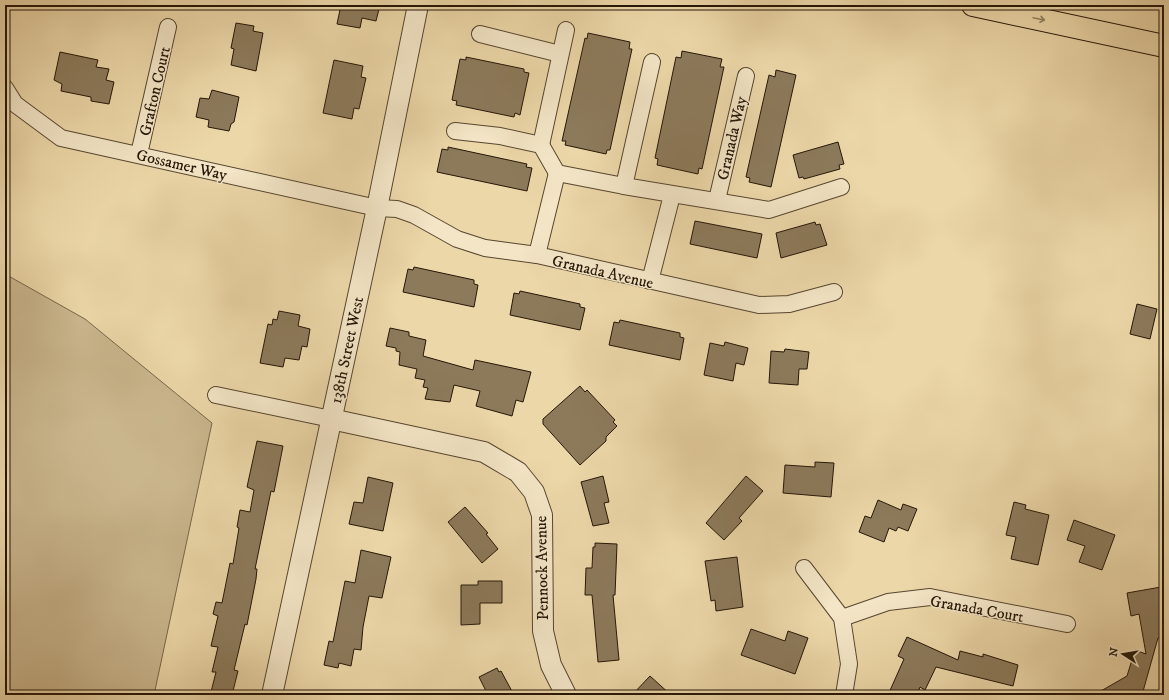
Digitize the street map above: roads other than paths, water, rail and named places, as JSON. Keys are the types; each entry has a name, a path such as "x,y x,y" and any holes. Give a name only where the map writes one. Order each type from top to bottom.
{"highway":[{"path":"973,5 1164,46"}],"street":[{"name":"138th Street West","path":"272,695 377,208 418,5"},
{"name":"Grafton Court","path":"139,154 168,27"},
{"path":"537,256 557,173 541,145 566,30"},
{"path":"480,34 560,54"},
{"path":"624,186 652,62"},
{"name":"Granada Way","path":"717,200 746,76"},
{"name":"Gossamer Way","path":"5,88 15,104 61,138 139,154 377,208"},
{"path":"455,131 500,136 541,145"},
{"name":"Granada Way","path":"557,173 672,195 717,200 769,210 841,187"},
{"path":"650,281 672,195"},
{"name":"Granada Avenue","path":"377,208 398,209 414,215 444,232 471,244 485,248 537,256 759,305 789,304 834,292"},
{"path":"216,395 331,419"},
{"name":"Pennock Avenue","path":"331,419 484,452 518,472 534,492 542,515 543,631 551,665 566,695"},
{"path":"804,568 842,618 849,664 844,695"},
{"name":"Granada Court","path":"842,618 888,602 930,598 1067,624"}]}
